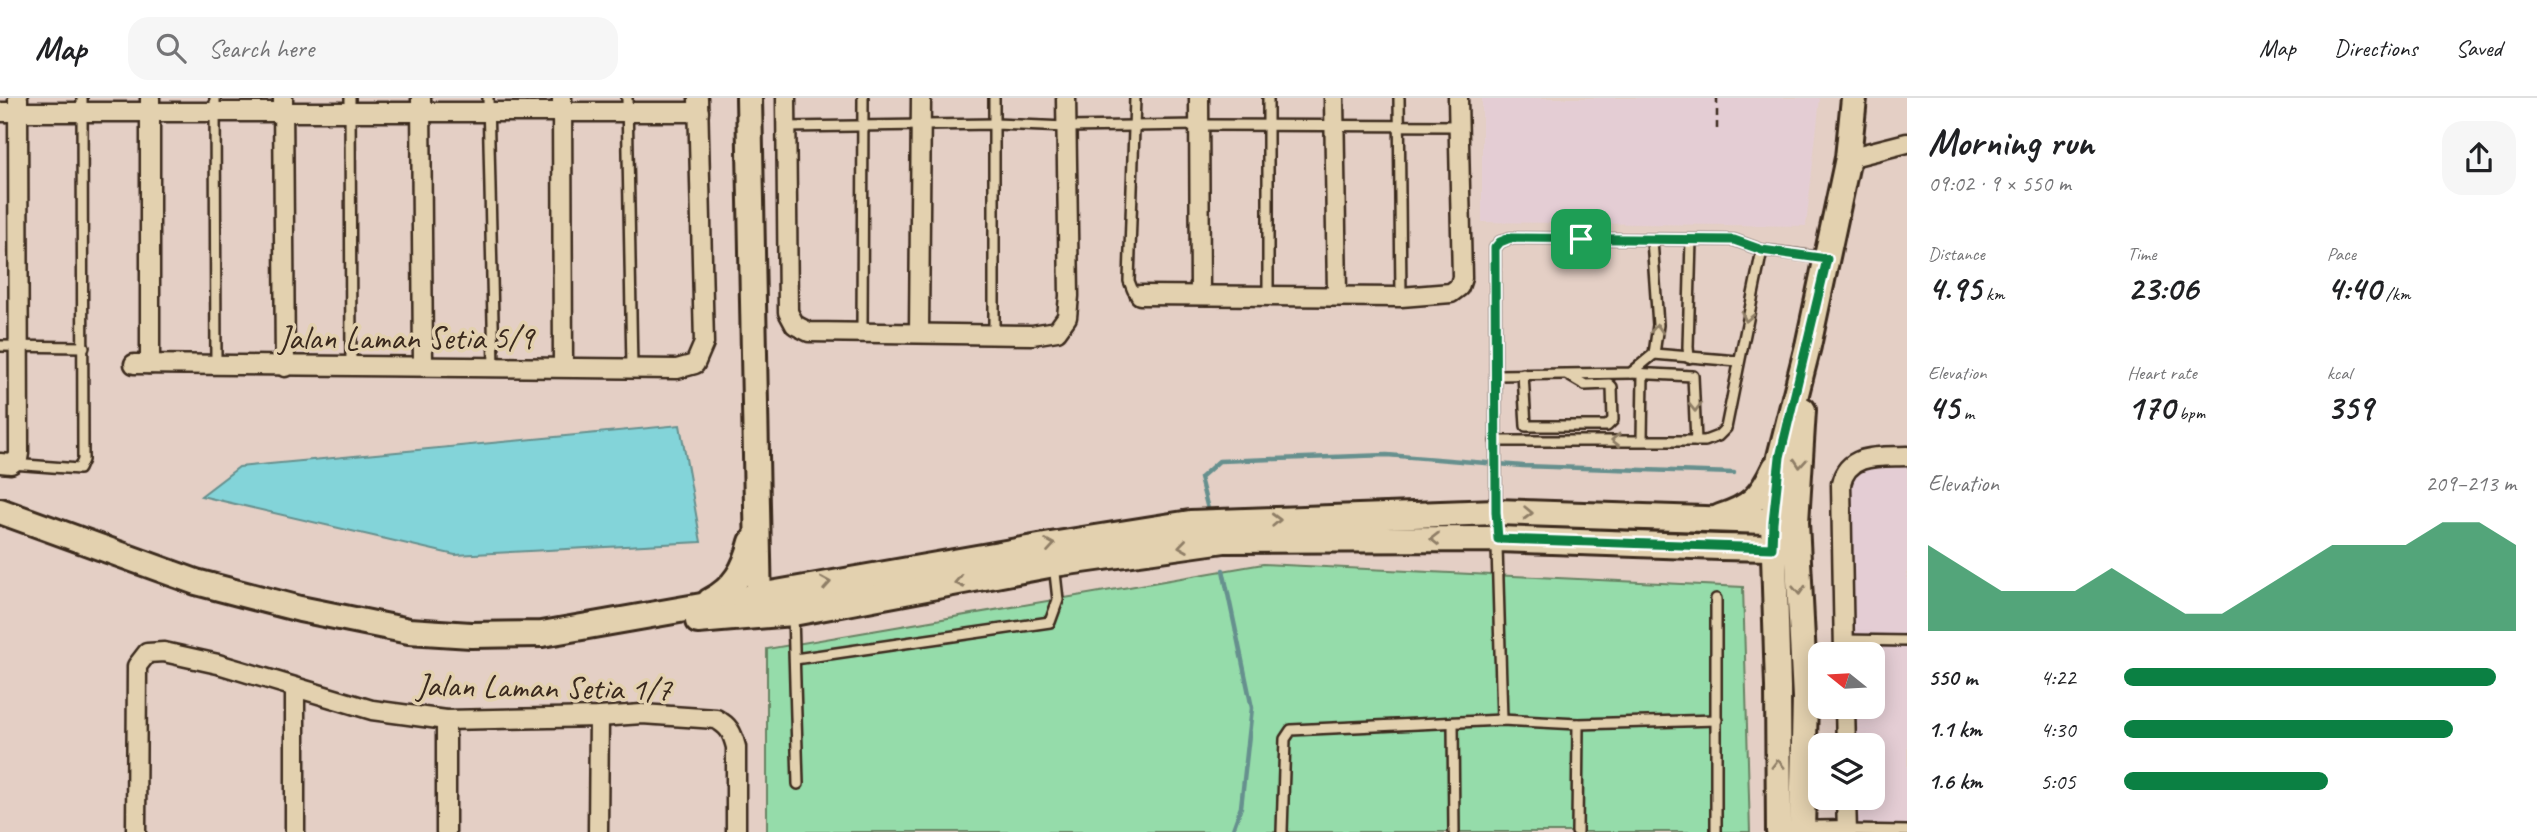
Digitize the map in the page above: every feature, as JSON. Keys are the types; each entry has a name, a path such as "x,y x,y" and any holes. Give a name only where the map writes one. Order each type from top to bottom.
{"street":[{"path":"749,98 759,605"},
{"path":"786,98 788,312 795,325 809,332 1032,335 1057,331 1067,317 1066,98"},
{"path":"919,333 921,98"},
{"path":"1199,98 1200,294"},
{"path":"1334,98 1336,295"},
{"path":"1139,295 1401,297 1451,293 1460,287 1462,278 1458,98"},
{"path":"0,526 193,591 298,619 408,641 470,645 543,643 680,623 759,605 1190,523 1496,512 1715,519 1743,509 1755,501 1780,457 1808,346 1848,158 1854,98"},
{"path":"10,460 19,345 12,108 150,104 699,105"},
{"name":"Jalan Laman Setia 5/9","path":"150,104 142,364 677,369 695,364 704,343 699,105"},
{"path":"283,105 285,367"},
{"path":"421,105 423,365"},
{"path":"562,106 563,367"},
{"path":"1848,158 1907,143"},
{"path":"1808,346 1776,604 1779,832 1847,831 1846,810"},
{"path":"1844,642 1843,474 1865,457 1907,456"},
{"path":"1780,457 1784,535 1805,698 1802,832"},
{"path":"0,511 196,582 300,609 409,631 471,635 542,634 697,608 759,605 793,613 1054,565 1224,540 1498,539 1720,547 1784,535"},
{"path":"1688,520 1784,535"},
{"path":"697,608 725,592 738,579 748,556 756,523"},
{"path":"1720,547 1746,560 1764,578 1776,604"},
{"name":"Jalan Laman Setia 1/7","path":"136,832 137,666 147,653 164,652 218,664 372,710 446,720 642,714 716,719 726,724 733,733 736,747 736,832"},
{"path":"295,688 295,832"},
{"path":"598,832 599,717"},
{"path":"446,720 446,832"}],"lane":[{"path":"862,333 863,98"},
{"path":"994,334 995,98"},
{"path":"1135,98 1129,281 1133,291 1139,295"},
{"path":"1268,98 1268,297"},
{"path":"1399,98 1401,297"},
{"path":"10,460 71,469 82,466 82,105"},
{"path":"215,105 216,366"},
{"path":"350,105 351,365"},
{"path":"488,105 494,367"},
{"path":"627,105 632,368"},
{"path":"786,127 864,128 995,124 1066,127 1458,125"},
{"path":"1502,720 1496,512 1495,248 1500,242 1510,238 1734,240 1762,250 1827,259"},
{"path":"1631,373 1654,354 1658,325 1652,240"},
{"path":"1689,358 1691,240"},
{"path":"1495,441 1705,441 1718,436 1726,428 1762,250"},
{"path":"0,346 84,347"},
{"path":"1654,354 1738,361"},
{"path":"1496,374 1631,373 1693,376 1696,441"},
{"path":"1523,374 1524,425 1606,426 1614,420 1612,387 1609,384 1585,385 1567,374"},
{"path":"1642,440 1643,374"},
{"path":"1561,426 1576,440"},
{"path":"795,659 1050,622 1058,600 1054,565"},
{"path":"1716,599 1716,832"},
{"path":"793,613 798,784"},
{"path":"1885,643 1907,641"},
{"path":"1282,832 1285,739 1291,730 1502,720 1578,724 1717,720"},
{"path":"1453,723 1454,832"},
{"path":"1577,832 1578,724"},
{"path":"1847,831 1907,831"}],"path":[{"path":"1717,98 1717,130"}],"shaded area":[{"path":"1482,98 1820,98 1806,226 1482,222"},
{"path":"1907,451 1907,832 1840,832 1839,810 1885,810 1885,733 1839,733 1839,719 1885,719 1885,642 1838,642 1839,471"}],"green space":[{"path":"1263,564 1743,587 1750,832 767,832 767,649"}],"water":[{"path":"680,425 701,542 455,555 201,496 239,467"}],"waterway":[{"path":"1209,513 1200,478 1219,461 1387,455 1523,466 1734,473"},
{"path":"1223,570 1252,708 1241,807 1232,832"}],"route":[{"path":"1510,238 1581,239 1734,240 1762,250 1827,259 1780,457 1772,548 1498,539 1495,248 1500,242 1510,238"}]}
